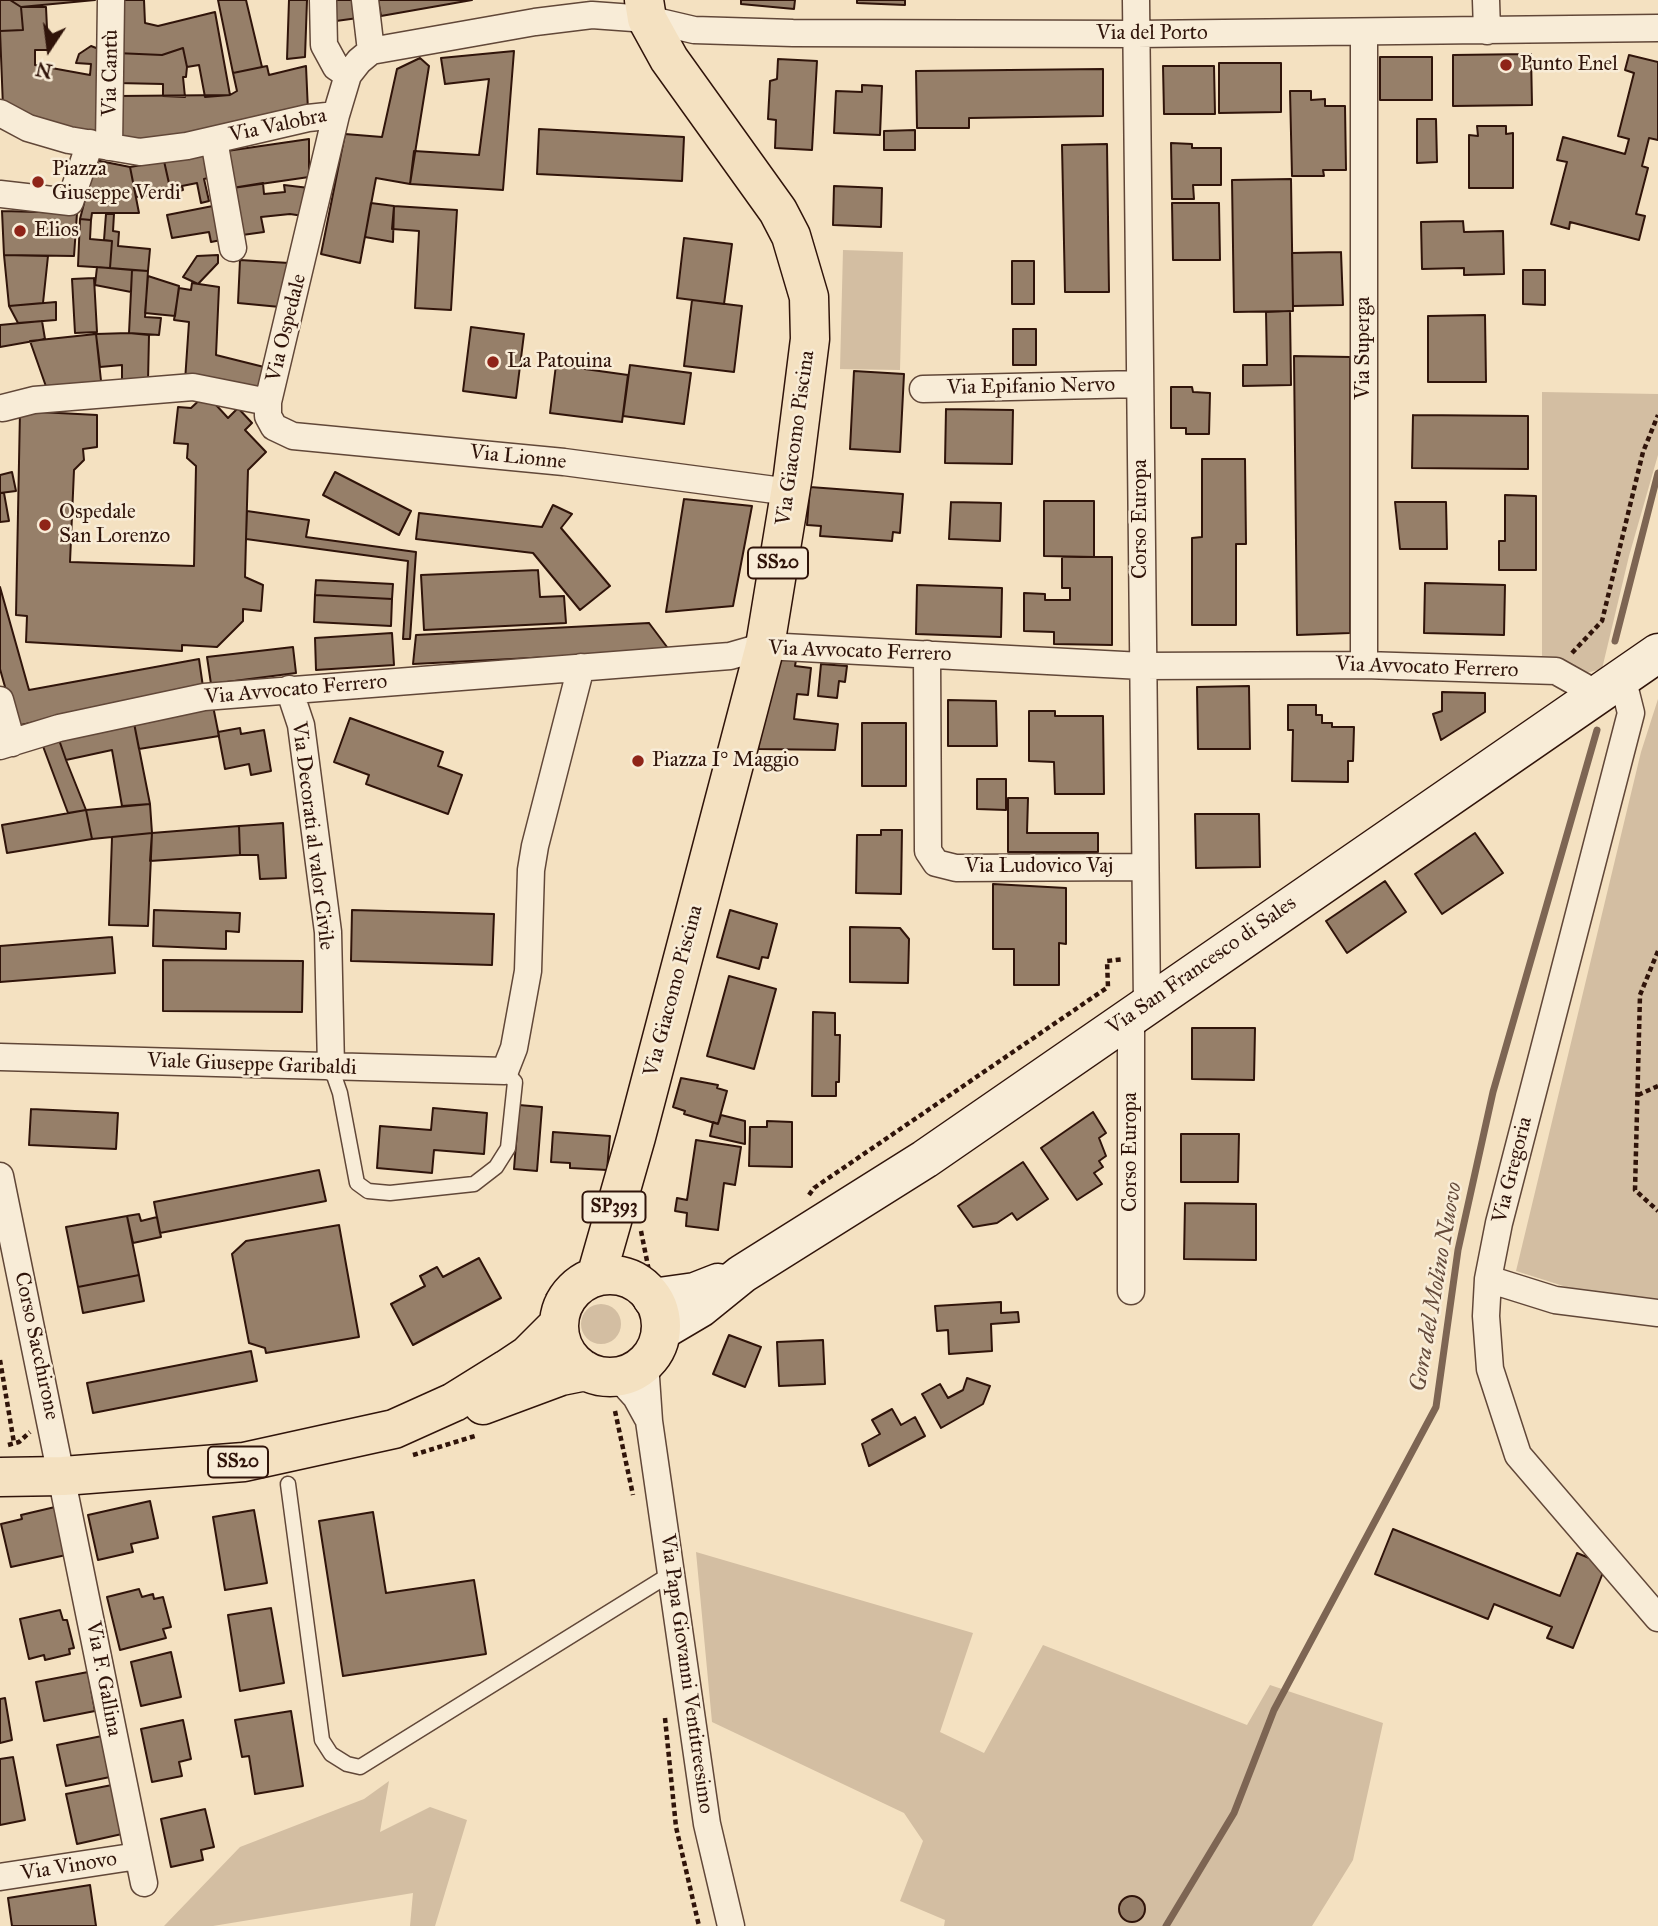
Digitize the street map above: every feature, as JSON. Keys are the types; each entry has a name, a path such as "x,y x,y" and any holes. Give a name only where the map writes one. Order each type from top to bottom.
{"main road":[{"name":"Via Giacomo Piscina","path":"633,1338 628,1192 636,1138 765,646 790,492 810,340 808,297 800,261 778,211 669,59 646,9"},
{"name":"Via San Francesco di Sales","path":"633,1338 699,1308 742,1274 925,1159 1658,653"},
{"name":"Via Giacomo Piscina","path":"582,1274 636,1138"},
{"path":"582,1274 609,1275 633,1338 566,1352 552,1312 562,1308 582,1274"},
{"name":"SS20","path":"407,1441 528,1355 552,1312"},
{"name":"SS20","path":"7,1460 62,1476 244,1461 407,1441 456,1416 561,1376 633,1338"}],"street":[{"name":"Via Cantù","path":"99,145 111,0"},
{"path":"323,0 326,28 324,45 336,67 348,75"},
{"path":"365,0 371,51 535,22 646,9"},
{"name":"Corso Europa","path":"1131,1291 1139,1009 1146,957 1136,0"},
{"path":"1486,0 1487,31"},
{"name":"Via del Porto","path":"646,9 694,30 1137,34 1658,28"},
{"name":"Via Superga","path":"1364,32 1364,665"},
{"name":"Via Valobra","path":"0,113 28,128 99,145 157,151 308,118 336,115 348,75 371,51"},
{"name":"Via Ospedale","path":"3,408 34,400 193,387 268,402 336,115"},
{"path":"214,140 233,248"},
{"path":"0,194 70,202 99,145"},
{"name":"Via Epifanio Nervo","path":"923,389 1139,384"},
{"name":"Via Lionne","path":"268,402 268,416 274,427 293,436 564,462 790,492"},
{"name":"Via Avvocato Ferrero","path":"6,745 59,729 204,697 730,656 765,646 1142,666 1364,665 1556,671 1607,688"},
{"name":"Via Ludovico Vaj","path":"927,654 928,851 936,863 956,868 1144,867"},
{"path":"505,1071 514,1048 528,971 531,870 535,846 581,667"},
{"name":"Via Gregoria","path":"1607,688 1626,693 1632,713 1516,1156 1488,1279 1486,1316 1490,1369 1518,1455 1658,1618"},
{"name":"Via Decorati al valor Civile","path":"289,689 301,725 328,932 331,1067"},
{"path":"0,699 6,745"},
{"name":"Viale Giuseppe Garibaldi","path":"0,1057 505,1071"},
{"name":"Corso Sacchirone","path":"0,1176 62,1476"},
{"path":"1488,1279 1555,1300 1658,1313"},
{"name":"Via Papa Giovanni Ventitreesimo","path":"633,1338 636,1397 649,1421 707,1824 731,1926"},
{"name":"Via F. Gallina","path":"62,1476 144,1882"},
{"name":"Via Vinovo","path":"0,1877 138,1856"}],"lane":[{"path":"331,1067 340,1093 357,1183 369,1191 390,1193 474,1184 496,1167 508,1148 515,1082 505,1071"},
{"path":"288,1484 322,1740 331,1754 348,1764 360,1767 672,1573"}],"path":[{"path":"1556,671 1602,621 1636,477 1658,415"},
{"path":"1658,951 1640,995 1635,1189 1658,1211"},
{"path":"802,1206 814,1188 1108,987 1107,961 1146,957"},
{"path":"1637,1095 1658,1086"},
{"path":"628,1230 641,1231 633,1338 634,1500"},
{"path":"552,1312 582,1274"},
{"path":"0,1360 7,1460"},
{"path":"407,1441 491,1430"},
{"path":"664,1706 676,1827 699,1926"}],"shaded area":[{"path":"843,250 903,252 900,370 840,369"},
{"path":"1542,392 1658,394 1658,455 1629,556 1602,669 1570,677 1542,659"},
{"path":"1658,699 1658,1302 1598,1297 1516,1271 1641,752"},
{"path":"601,1304 609,1305 615,1310 620,1316 620,1332 615,1338 609,1343 601,1344 593,1343 587,1338 582,1332 581,1324 582,1316 587,1310 593,1305"},
{"path":"696,1552 973,1633 940,1732 984,1753 1043,1645 1247,1725 1270,1685 1383,1723 1353,1860 1312,1926 944,1926 945,1920 900,1901 923,1841 904,1813 712,1722"},
{"path":"389,1781 380,1832 430,1807 467,1820 435,1926 410,1926 413,1893 213,1926 164,1926 240,1847 364,1799"}],"building":[{"path":"0,0 10,0 21,7 23,30 0,31"},
{"path":"10,0 95,0 21,7"},
{"path":"116,0 144,0 145,23 158,26 215,12 230,95 205,97 199,65 187,67 183,48 162,55 116,53"},
{"path":"218,0 246,0 262,67 233,73"},
{"path":"289,0 307,0 305,57 287,59"},
{"path":"333,0 355,0 358,18 336,21"},
{"path":"378,0 472,0 381,16"},
{"path":"741,0 795,0 794,9 741,4"},
{"path":"857,0 905,0 905,5 857,3"},
{"path":"21,7 46,7 48,50 35,50 35,65 90,75 91,64 76,63 79,54 91,46 104,51 101,139 3,107 0,31 23,30"},
{"path":"183,48 187,67 186,77 183,77 185,97 163,96 163,84 117,83 116,53 162,55"},
{"path":"514,51 503,190 410,184 414,151 479,155 489,79 445,84 441,58"},
{"path":"1531,54 1532,105 1453,106 1453,55"},
{"path":"1629,55 1658,62 1658,140 1649,138 1642,166 1648,168 1636,214 1645,216 1639,240 1570,222 1569,229 1551,224 1567,162 1557,160 1563,137 1625,154 1629,139 1618,136 1634,73 1625,70"},
{"path":"1380,57 1432,57 1432,100 1380,100"},
{"path":"420,58 429,66 410,184 376,178 360,263 321,254 345,134 382,137 397,69"},
{"path":"778,59 817,61 812,150 775,148 776,120 768,119 770,81 777,79"},
{"path":"1219,63 1281,63 1281,112 1219,113"},
{"path":"267,66 269,75 306,66 308,111 186,138 117,141 118,96 230,95 237,91 233,73"},
{"path":"1163,66 1214,66 1215,114 1164,114"},
{"path":"1103,69 1103,116 969,118 969,128 917,128 916,71"},
{"path":"862,85 882,86 880,135 834,133 836,91 862,92"},
{"path":"1290,91 1311,91 1311,100 1325,99 1325,106 1345,106 1346,170 1323,170 1324,176 1292,176"},
{"path":"1417,119 1436,119 1437,162 1417,163"},
{"path":"1477,126 1506,126 1506,134 1513,133 1513,188 1469,188 1469,135 1478,136"},
{"path":"539,129 684,137 682,181 537,174"},
{"path":"915,130 915,150 884,150 884,131"},
{"path":"309,139 309,177 226,189 220,152"},
{"path":"1171,143 1192,144 1192,148 1221,148 1221,185 1193,185 1194,199 1172,199"},
{"path":"1107,144 1109,292 1065,292 1062,145"},
{"path":"211,154 217,176 204,179 209,201 201,203 197,183 182,186 183,190 179,191 178,187 170,188 164,161"},
{"path":"95,160 130,167 139,213 92,213 91,220 80,219"},
{"path":"164,161 171,192 136,197 130,167"},
{"path":"1291,179 1293,311 1234,312 1232,180"},
{"path":"263,183 264,194 285,192 284,185 309,188 303,216 290,214 261,217 264,232 235,236 226,189"},
{"path":"834,186 882,188 881,227 833,225"},
{"path":"371,203 394,206 393,242 365,237"},
{"path":"1172,203 1219,203 1220,260 1173,260"},
{"path":"223,204 226,239 211,242 209,232 172,238 167,215"},
{"path":"394,206 457,210 451,310 415,308 419,231 392,229"},
{"path":"2,211 77,213 74,256 4,255"},
{"path":"106,214 114,214 113,231 119,232 118,246 150,249 148,271 110,268 112,241 104,240"},
{"path":"80,219 91,220 90,239 112,241 110,268 78,266"},
{"path":"1463,221 1464,232 1503,231 1504,274 1464,275 1464,268 1422,269 1421,222"},
{"path":"684,238 732,244 724,304 677,298"},
{"path":"1341,252 1343,305 1293,306 1292,253"},
{"path":"4,255 48,256 43,303 9,306"},
{"path":"218,255 218,263 198,284 183,277 197,256"},
{"path":"240,260 289,263 280,307 238,303"},
{"path":"1012,261 1034,261 1034,304 1012,304"},
{"path":"97,267 132,270 131,292 95,285"},
{"path":"132,270 148,271 145,317 161,318 159,335 129,333"},
{"path":"1523,270 1545,270 1545,305 1523,304"},
{"path":"148,276 179,286 175,316 145,313"},
{"path":"94,278 97,332 75,333 72,279"},
{"path":"192,283 219,287 216,355 268,368 262,398 185,381 189,322 174,320 179,288 191,290"},
{"path":"692,300 742,306 734,372 684,366"},
{"path":"56,302 56,320 18,323 9,306"},
{"path":"1290,311 1291,385 1243,386 1243,365 1267,365 1266,312"},
{"path":"1485,315 1486,382 1428,382 1428,316"},
{"path":"42,321 45,339 0,347 0,325"},
{"name":"La Patouina","path":"471,327 524,334 516,398 463,391"},
{"path":"1013,329 1036,329 1036,365 1013,365"},
{"path":"96,334 149,335 148,382 122,382 122,365 100,367"},
{"path":"96,334 102,390 49,395 30,341"},
{"path":"1294,356 1350,357 1350,633 1297,635"},
{"path":"556,365 628,375 622,422 550,413"},
{"path":"630,365 691,373 684,424 623,416"},
{"path":"854,371 904,374 900,452 850,449"},
{"path":"1171,387 1192,387 1193,392 1210,393 1209,434 1186,434 1186,428 1171,428"},
{"name":"Ospedale San Lorenzo","path":"206,394 228,418 238,408 252,423 245,430 266,452 248,470 245,577 263,585 261,611 243,609 243,621 217,647 182,645 182,651 26,642 27,616 16,615 20,411 97,415 97,447 83,449 84,460 74,470 70,562 194,566 196,466 187,458 188,444 174,443 178,407 191,408"},
{"path":"946,409 1013,410 1012,464 945,463"},
{"path":"1413,415 1528,416 1528,469 1412,468"},
{"path":"1202,459 1245,459 1246,544 1236,544 1236,625 1192,625 1192,538 1202,537"},
{"path":"12,472 16,491 0,493 0,475"},
{"path":"335,472 411,511 399,535 323,495"},
{"path":"810,487 903,494 900,533 893,532 892,541 820,536 821,526 807,525"},
{"path":"0,493 4,493 9,521 0,522"},
{"path":"1505,495 1536,496 1536,570 1499,570 1499,541 1505,541"},
{"path":"684,499 752,506 733,606 666,612"},
{"path":"1044,501 1094,501 1094,557 1044,556"},
{"path":"951,502 1001,503 1000,541 949,539"},
{"path":"1395,502 1446,502 1447,549 1400,549"},
{"path":"553,505 572,514 561,528 610,586 580,610 533,553 416,539 419,513 542,527"},
{"path":"247,511 309,520 306,537 416,552 410,639 403,639 408,561 246,539"},
{"path":"1062,557 1112,557 1112,645 1054,644 1054,632 1024,631 1024,593 1045,594 1045,600 1070,600 1070,588 1062,588"},
{"path":"538,570 540,597 564,596 566,623 424,630 421,575"},
{"path":"316,580 393,584 392,599 315,595"},
{"path":"1425,583 1505,585 1504,635 1424,633"},
{"path":"917,585 1002,588 1001,637 916,634"},
{"path":"0,587 29,690 199,659 203,687 16,726 0,669"},
{"path":"315,595 392,599 391,626 314,622"},
{"path":"649,623 670,651 413,664 416,635"},
{"path":"392,633 394,665 316,670 315,638"},
{"path":"293,647 296,673 211,684 207,657"},
{"path":"775,658 796,660 795,666 811,668 808,695 797,694 794,719 838,724 835,750 758,749"},
{"path":"821,664 847,666 845,682 839,681 837,698 818,696"},
{"path":"1249,686 1250,749 1198,749 1197,687"},
{"path":"1442,692 1485,693 1485,712 1441,740 1433,714 1442,711"},
{"path":"948,700 996,701 997,746 948,746"},
{"path":"1288,705 1316,705 1316,715 1322,715 1322,723 1332,723 1332,727 1354,727 1353,761 1348,761 1348,782 1292,781 1293,730 1288,730"},
{"path":"213,706 219,736 139,749 133,718"},
{"path":"1029,711 1055,711 1055,716 1103,716 1104,794 1055,794 1054,762 1029,761"},
{"path":"133,718 150,804 122,806 112,750 66,760 58,737"},
{"path":"350,718 443,752 438,766 462,775 448,814 366,784 369,775 334,762"},
{"path":"862,723 906,723 906,786 862,786"},
{"path":"240,728 241,734 264,730 271,771 251,775 249,764 225,769 218,732"},
{"path":"58,737 86,810 68,813 41,741"},
{"path":"977,779 1006,779 1006,810 977,809"},
{"path":"1008,798 1028,798 1027,833 1098,833 1098,852 1008,852"},
{"path":"150,804 152,833 92,839 86,810"},
{"path":"86,810 92,839 7,853 2,825"},
{"path":"1195,814 1259,814 1260,867 1196,868"},
{"path":"283,823 286,878 260,879 258,855 240,855 239,826"},
{"path":"239,826 240,855 150,861 152,833"},
{"path":"881,830 902,830 901,894 856,893 857,835 881,835"},
{"path":"152,833 148,926 109,925 112,837"},
{"path":"1475,833 1503,873 1442,914 1415,874"},
{"path":"1385,881 1406,912 1347,953 1326,921"},
{"path":"993,884 1066,888 1066,944 1059,943 1059,985 1014,985 1014,949 993,949"},
{"path":"154,910 240,913 239,932 226,931 226,949 153,946"},
{"path":"352,910 494,914 492,965 351,961"},
{"path":"730,910 777,924 768,958 762,957 759,969 717,957"},
{"path":"850,927 900,928 909,939 908,983 850,982"},
{"path":"112,937 115,973 0,982 0,946"},
{"path":"163,960 303,961 302,1012 163,1011"},
{"path":"729,976 776,989 754,1069 707,1056"},
{"path":"813,1012 835,1013 835,1035 840,1035 836,1096 812,1096"},
{"path":"1192,1028 1255,1028 1254,1080 1192,1079"},
{"path":"681,1078 718,1085 717,1088 727,1091 718,1124 684,1114 685,1111 673,1107"},
{"path":"519,1105 542,1107 537,1171 514,1169"},
{"path":"433,1108 487,1113 484,1154 434,1150 432,1173 377,1168 380,1126 431,1130"},
{"path":"31,1109 118,1113 116,1149 29,1145"},
{"path":"1093,1112 1106,1133 1099,1138 1106,1156 1099,1161 1103,1167 1094,1173 1102,1184 1077,1200 1041,1148"},
{"path":"721,1115 745,1121 745,1144 710,1136 713,1122 718,1124"},
{"path":"767,1121 792,1122 792,1167 749,1166 750,1127 767,1127"},
{"path":"553,1132 610,1136 607,1170 570,1168 570,1163 551,1162"},
{"path":"1181,1134 1239,1134 1238,1182 1181,1182"},
{"path":"696,1140 741,1147 735,1185 724,1183 718,1230 686,1226 687,1213 675,1211 677,1198 687,1200"},
{"path":"1023,1162 1048,1199 1017,1220 1012,1213 997,1223 973,1227 958,1206"},
{"path":"319,1170 326,1201 160,1233 154,1202"},
{"path":"1185,1203 1256,1204 1256,1260 1184,1259"},
{"path":"139,1214 141,1221 157,1217 161,1237 133,1243 127,1216"},
{"path":"127,1216 139,1275 78,1287 66,1227"},
{"path":"339,1225 359,1337 266,1353 265,1348 249,1343 232,1254 246,1241"},
{"path":"479,1258 501,1298 413,1345 391,1304 425,1286 420,1276 437,1267 443,1277"},
{"path":"139,1275 144,1301 83,1313 78,1287"},
{"path":"1001,1302 1001,1313 1018,1312 1019,1322 991,1324 992,1351 949,1354 948,1330 937,1331 935,1306"},
{"path":"729,1335 761,1347 745,1387 713,1374"},
{"path":"823,1340 825,1384 779,1386 777,1342"},
{"path":"251,1351 257,1381 93,1413 87,1383"},
{"path":"967,1378 990,1386 983,1404 941,1428 922,1394 940,1384 948,1398 963,1390"},
{"path":"892,1409 901,1425 915,1417 925,1436 869,1466 862,1444 880,1434 872,1420"},
{"path":"150,1501 158,1538 131,1544 133,1552 98,1560 88,1515"},
{"path":"55,1507 66,1555 11,1567 1,1524 22,1519 21,1515"},
{"path":"254,1510 267,1583 225,1590 213,1517"},
{"path":"373,1512 386,1593 474,1580 486,1654 343,1676 319,1521"},
{"path":"1393,1529 1560,1596 1577,1553 1606,1565 1573,1648 1547,1638 1552,1627 1494,1604 1488,1619 1375,1574"},
{"path":"139,1589 142,1597 153,1594 154,1599 163,1597 171,1627 163,1629 166,1638 120,1650 107,1597"},
{"path":"271,1608 284,1683 240,1691 228,1615"},
{"path":"60,1610 63,1620 67,1620 74,1648 69,1649 70,1654 45,1660 44,1655 29,1659 20,1619"},
{"path":"171,1652 181,1697 141,1706 131,1662"},
{"path":"88,1672 95,1711 44,1721 36,1682"},
{"path":"5,1698 12,1740 0,1743 0,1699"},
{"path":"291,1711 303,1786 255,1794 249,1756 242,1757 235,1720"},
{"path":"183,1720 191,1759 179,1762 182,1776 152,1782 141,1729"},
{"path":"102,1736 110,1777 66,1786 57,1745"},
{"path":"13,1757 25,1820 0,1825 0,1759"},
{"path":"112,1785 122,1834 77,1844 66,1794"},
{"path":"205,1809 214,1847 201,1850 203,1860 171,1867 161,1819"},
{"path":"90,1885 96,1926 12,1926 8,1898"},
{"path":"1132,1896 1141,1900 1145,1909 1141,1918 1132,1922 1123,1918 1119,1909 1123,1900"}],"waterway":[{"name":"Gora del Molino Nuovo","path":"1615,641 1658,473"},
{"name":"Gora del Molino Nuovo","path":"1166,1926 1234,1813 1274,1710 1436,1407 1458,1250 1493,1092 1597,730"}],"place":[{"name":"Punto Enel","path":"1506,65"},
{"name":"Piazza Giuseppe Verdi","path":"38,182"},
{"name":"Elios","path":"20,231"},
{"name":"La Patouina","path":"493,362"},
{"name":"Ospedale San Lorenzo","path":"45,525"},
{"name":"Piazza I° Maggio","path":"638,761"}]}
